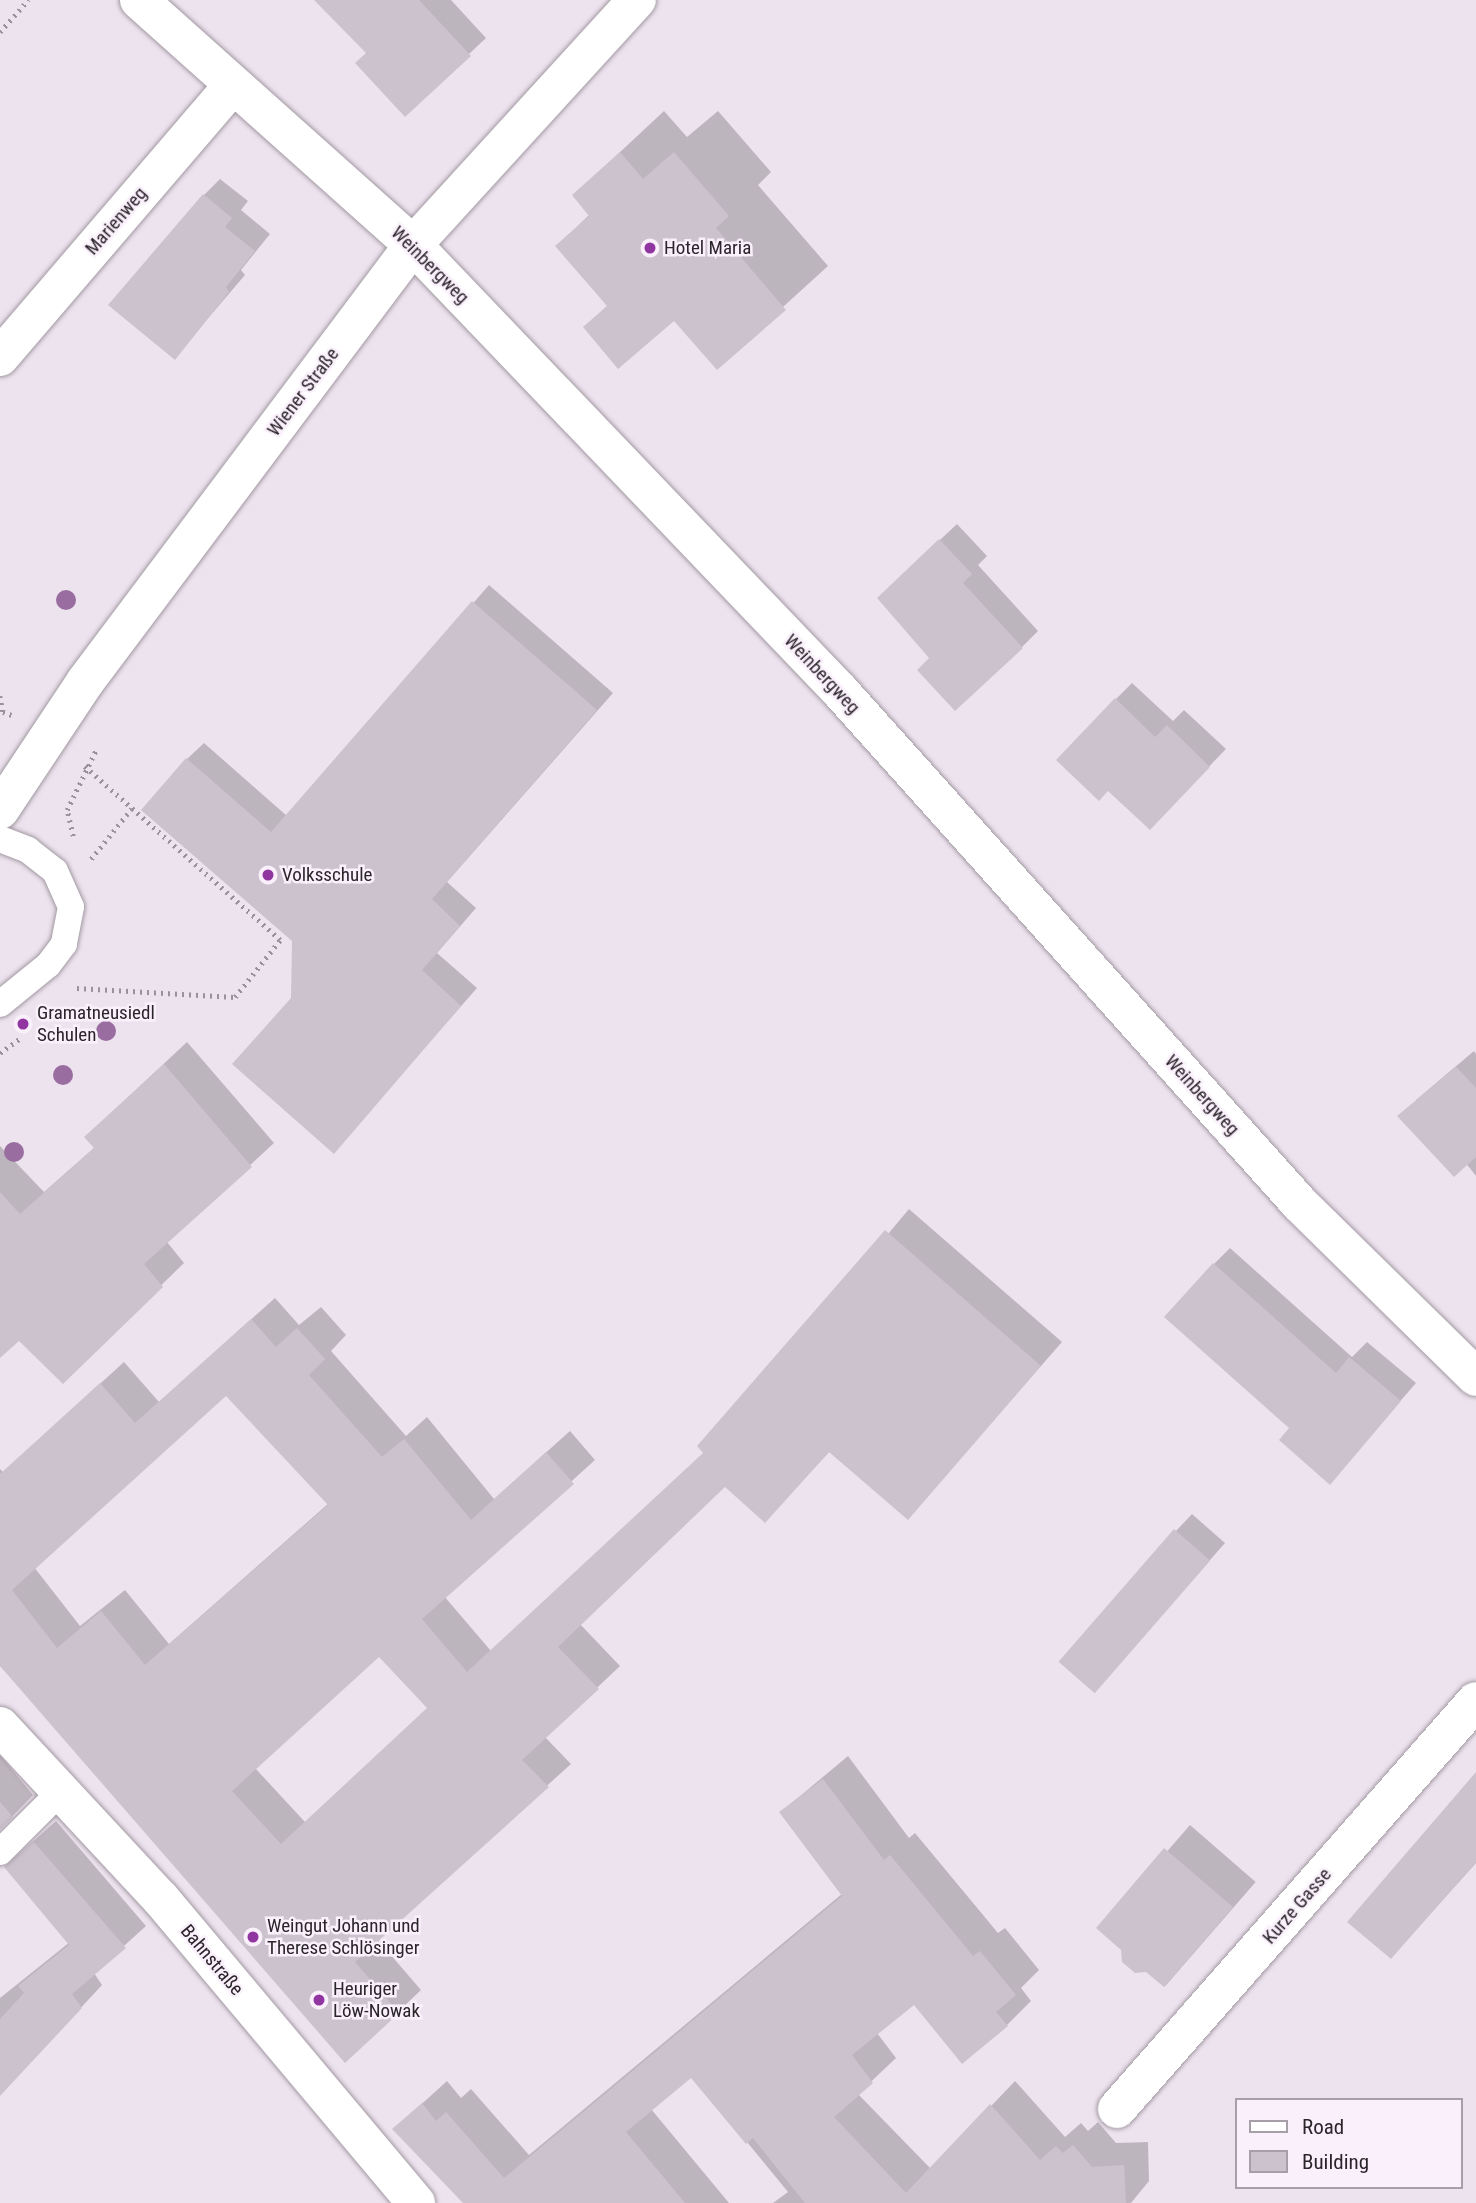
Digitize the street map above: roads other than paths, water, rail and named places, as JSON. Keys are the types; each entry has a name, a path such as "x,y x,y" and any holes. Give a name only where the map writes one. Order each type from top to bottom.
{"street":[{"name":"Weinbergweg","path":"139,0 232,86 413,245 840,691 1299,1203 1476,1377"},
{"name":"Wiener Straße","path":"1,813 85,682 413,245 637,0"},
{"name":"Marienweg","path":"0,357 232,86"},
{"name":"Kurze Gasse","path":"1116,2109 1476,1701"},
{"name":"Bahnstraße","path":"0,1726 161,1899 416,2203"}],"lane":[{"path":"0,1004 48,965 64,944 71,907 55,871 27,850 1,813"},
{"path":"0,1852 61,1791"}],"place":[{"name":"Hotel Maria","path":"650,248"},
{"name":"Volksschule","path":"268,875"},
{"name":"Gramatneusiedl Schulen","path":"23,1024"},
{"name":"Weingut Johann und Therese Schlösinger","path":"253,1937"},
{"name":"Heuriger Löw-Nowak","path":"319,2000"}]}
